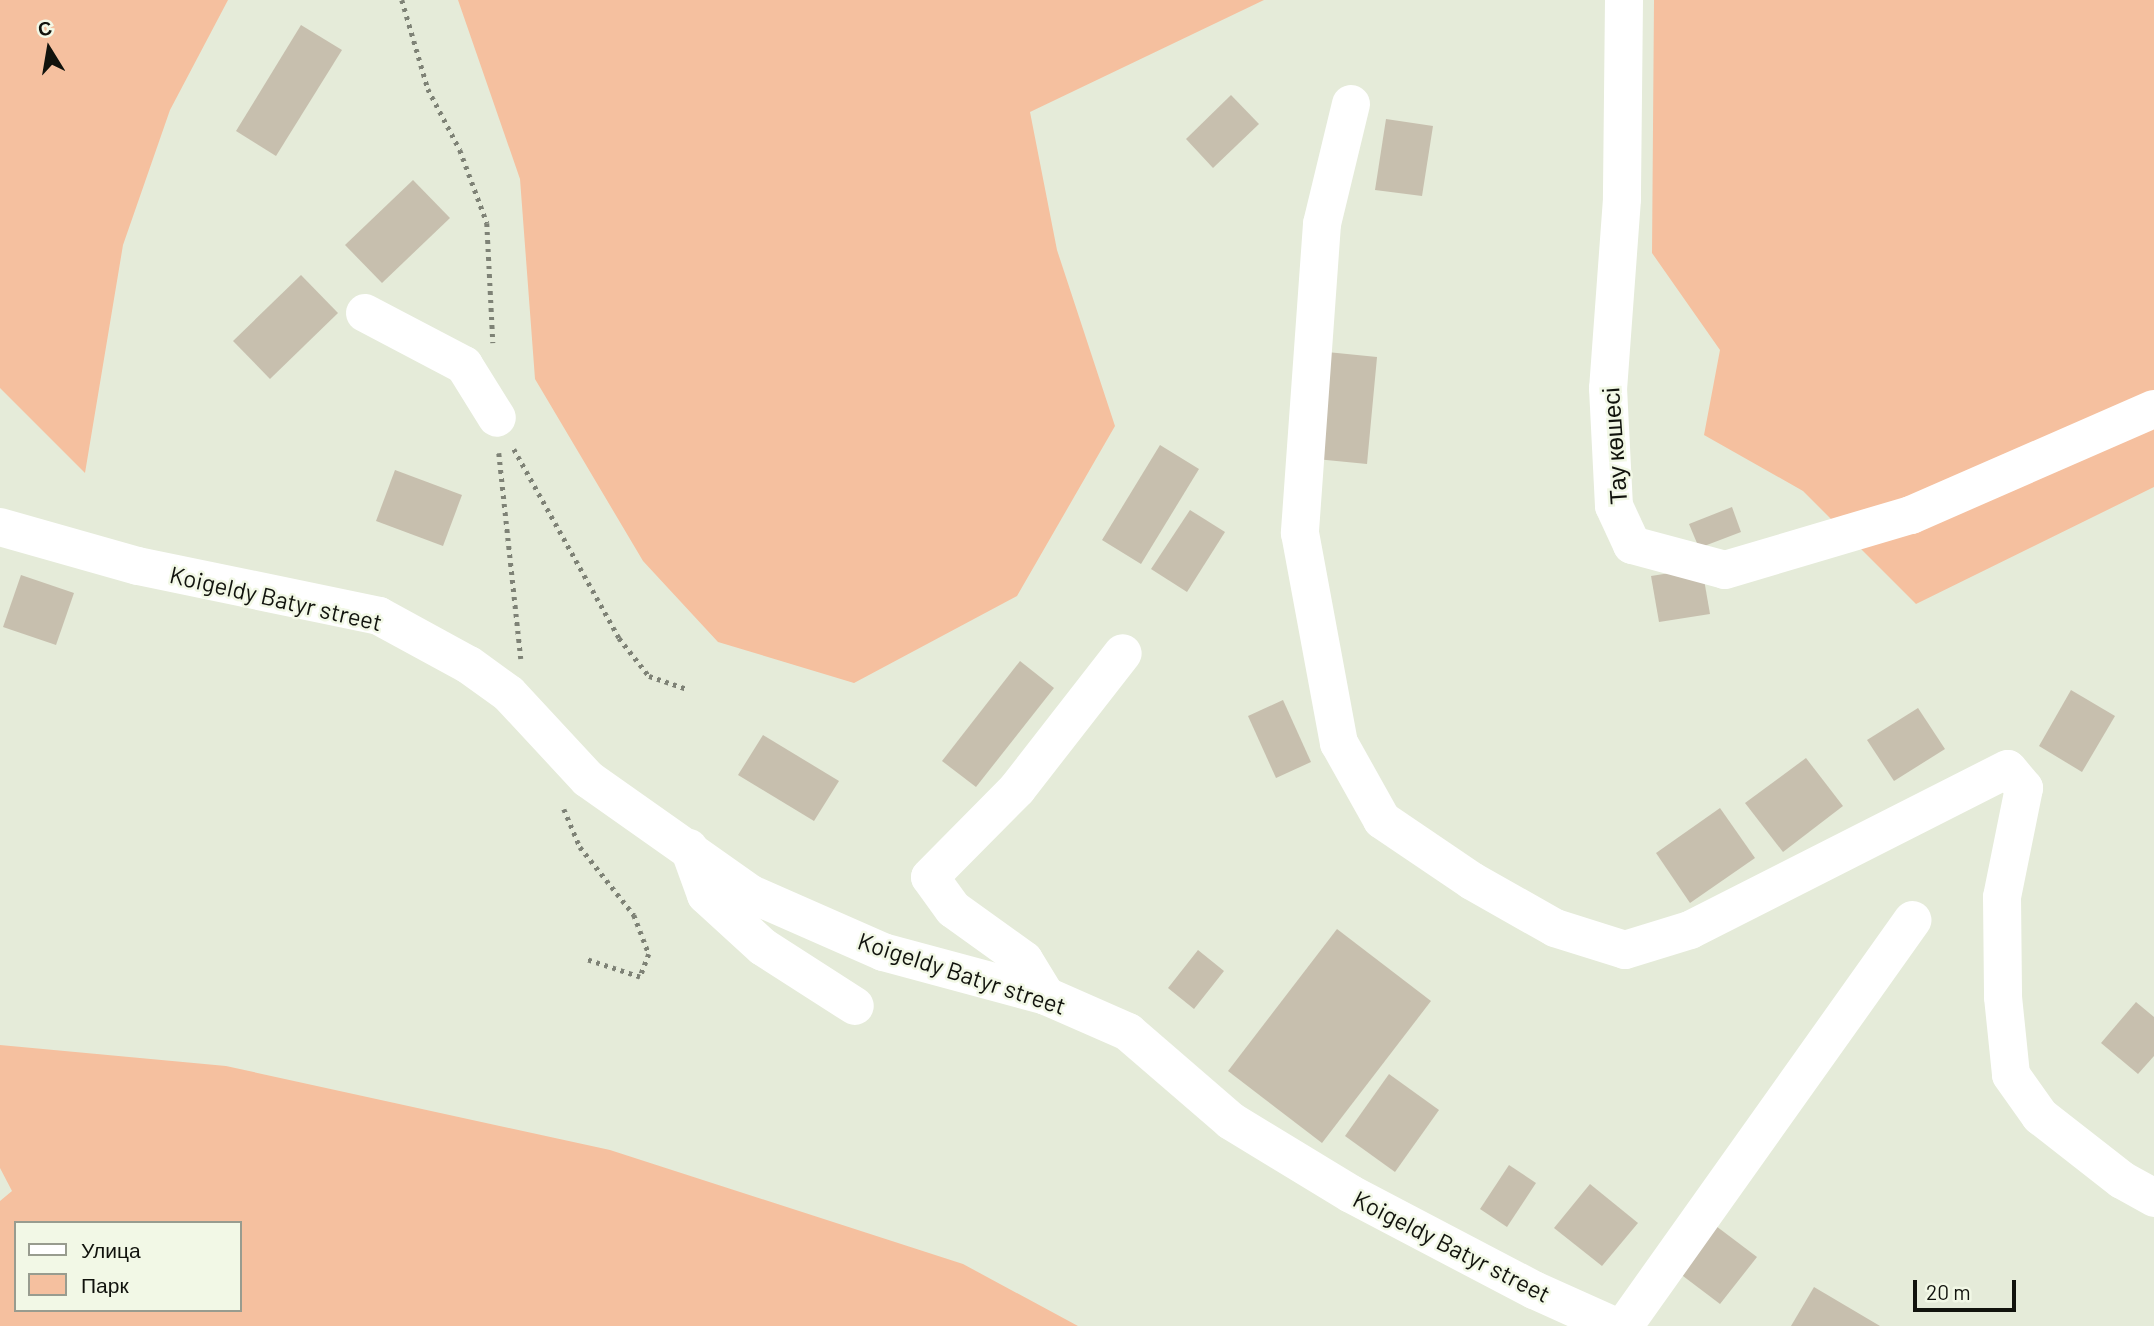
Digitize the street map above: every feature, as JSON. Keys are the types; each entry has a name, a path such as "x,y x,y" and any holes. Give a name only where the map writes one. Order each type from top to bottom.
{"street":[{"name":"Тау көшесі","path":"1624,0 1622,199 1608,388 1614,506 1632,545 1725,570 1911,515 2154,409"},
{"path":"1351,104 1322,224 1300,533 1339,743 1382,820 1472,881 1555,928 1625,950 1690,930 2008,769 2024,788 2001,897 2003,997 2011,1075 2040,1116 2123,1180 2154,1198"},
{"path":"365,313 464,365 497,418"},
{"name":"Koigeldy Batyr street","path":"0,527 138,566 379,616 469,665 509,694 588,779 751,894 883,952 1046,996 1128,1032 1231,1121 1351,1194 1534,1290 1614,1326"},
{"path":"1046,996 1024,960 953,909 930,877 1017,789 1123,653"},
{"path":"689,848 706,895 763,947 855,1006"},
{"path":"1624,1326 1913,920"}],"path":[{"path":"497,418 619,638 649,676 687,689"},
{"path":"559,796 580,847 634,915 649,954 640,977 588,960"}],"green space":[{"path":"0,0 228,0 170,110 123,245 85,473 0,388"},
{"path":"458,0 1264,0 1030,112 1057,250 1115,426 1017,596 854,683 718,642 643,561 535,379 520,179"},
{"path":"1654,0 2154,0 2154,487 1916,604 1803,491 1704,435 1720,350 1652,253"},
{"path":"0,1045 226,1066 610,1150 963,1264 1078,1326 0,1326 0,1201 12,1191 0,1168"}],"building":[{"path":"301,25 342,50 276,156 236,131"},
{"path":"1231,95 1259,124 1213,168 1186,139"},
{"path":"1386,119 1433,126 1422,196 1375,190"},
{"path":"413,180 450,218 382,283 345,245"},
{"path":"301,275 338,313 270,379 233,341"},
{"path":"1327,352 1377,357 1367,464 1316,459"},
{"path":"1160,445 1199,469 1141,564 1102,540"},
{"path":"395,470 462,495 443,546 376,521"},
{"path":"1732,507 1741,532 1699,548 1689,524"},
{"path":"1190,510 1225,532 1187,592 1151,569"},
{"path":"1702,568 1710,614 1659,622 1651,576"},
{"path":"21,575 74,593 56,645 3,627"},
{"path":"1020,661 1054,688 976,787 942,761"},
{"path":"2071,690 2115,716 2082,772 2039,746"},
{"path":"1283,700 1311,762 1276,778 1248,716"},
{"path":"1918,708 1945,749 1894,781 1867,740"},
{"path":"763,735 839,781 814,821 738,775"},
{"path":"1806,758 1843,806 1783,852 1745,803"},
{"path":"1720,808 1755,858 1690,903 1656,853"},
{"path":"1337,929 1431,1001 1322,1143 1228,1071"},
{"path":"1198,950 1224,971 1194,1009 1168,988"},
{"path":"2136,1002 2154,1017 2154,1056 2138,1074 2101,1043"},
{"path":"1389,1074 1439,1110 1395,1172 1345,1136"},
{"path":"1509,1165 1536,1183 1507,1227 1480,1209"},
{"path":"1590,1184 1638,1223 1602,1266 1554,1228"},
{"path":"1716,1226 1757,1257 1720,1304 1679,1273"},
{"path":"1814,1287 1880,1326 1791,1326"}]}
